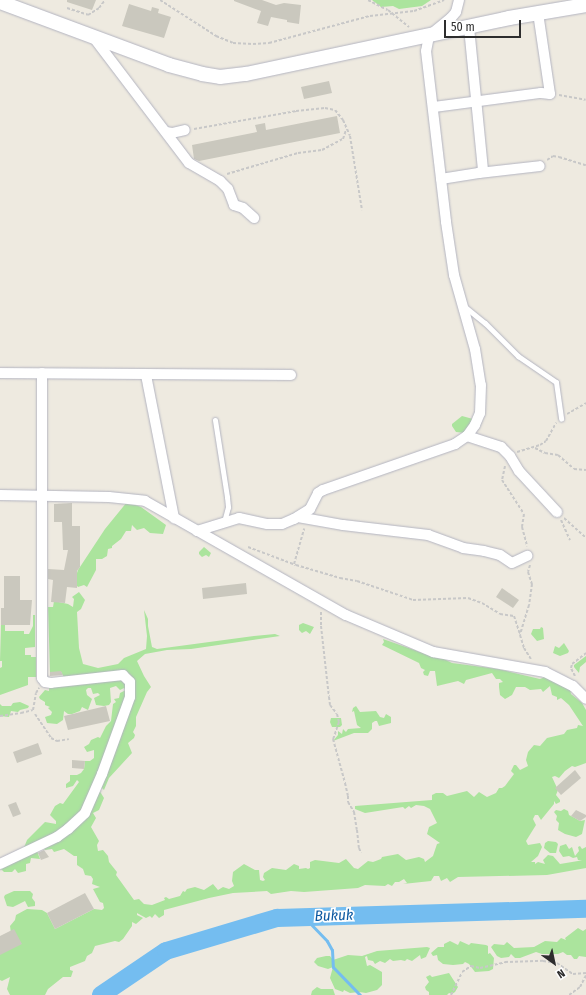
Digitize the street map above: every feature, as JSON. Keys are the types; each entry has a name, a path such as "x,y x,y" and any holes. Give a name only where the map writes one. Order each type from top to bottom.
{"street":[{"path":"424,36 451,18 456,12 459,0"},
{"path":"0,2 169,65 202,74 220,77 246,74 424,36 586,5"},
{"path":"434,108 541,93 550,94 538,13"},
{"path":"470,27 475,102 483,172"},
{"path":"302,518 310,509 318,493 323,490 455,444 468,436 480,413 481,385 475,349 454,275 424,36"},
{"path":"94,38 190,163 220,181 228,189 234,205 243,208 254,218"},
{"path":"166,132 172,133 185,130"},
{"path":"441,179 483,172 540,166"},
{"path":"0,373 291,376"},
{"path":"0,864 57,837 68,829 85,812 102,774 130,696 130,682 123,675 51,683 45,682 42,678 42,374"},
{"path":"146,375 174,518"},
{"path":"468,436 501,447 509,455 519,471 557,512"},
{"path":"0,495 128,498 145,502 346,615 433,652 545,672 573,686 586,699"},
{"path":"197,531 239,518 267,524 282,524 302,518 343,525 428,535 463,548 500,555 512,563 527,556"}],"lane":[{"path":"462,304 518,356 556,382 561,418"},
{"path":"215,420 228,507 224,522"}],"path":[{"path":"67,8 88,15 99,8 105,0"},
{"path":"160,0 216,36 232,43 241,44 269,43 370,16 414,11 444,0"},
{"path":"368,0 392,13 424,36"},
{"path":"550,94 586,100"},
{"path":"185,130 325,108 338,112 347,129 352,143 362,210"},
{"path":"220,181 232,172 298,153 322,150 343,139 347,129"},
{"path":"540,166 553,156 586,165"},
{"path":"509,455 535,448 546,441 553,426 561,418 586,403"},
{"path":"535,448 545,453 558,455 574,469 586,470"},
{"path":"557,512 586,538"},
{"path":"557,512 570,540"},
{"path":"294,564 302,518"},
{"path":"243,545 294,564 340,578 357,581 417,601 456,597 468,598 482,603 500,614 514,616 520,635"},
{"path":"321,601 321,626 330,705 337,714 340,722 333,734 333,739 346,783 348,802 354,812 358,848 361,853"},
{"path":"571,668 572,664 586,653"},
{"path":"35,714 34,707 36,693 41,684 42,678"},
{"path":"0,716 30,711 34,707"},
{"path":"30,711 35,714 51,738 57,740 69,739"},
{"path":"451,995 462,972 471,966 480,968 505,962 543,961 557,963 573,974 583,978 583,981"},
{"path":"578,975 586,974"},
{"path":"569,995 580,987 586,974"}],"green space":[{"path":"372,0 431,0 422,6 399,9 393,6 381,7"},
{"path":"462,416 473,419 466,433 456,432 452,426 452,424"},
{"path":"127,502 141,507 166,525 163,534 150,533 144,528 137,530 132,525 131,531 126,531 121,539 112,546 112,548 108,549 107,556 102,559 96,559 96,570 87,587 84,585 78,587 74,582 78,570 105,529"},
{"path":"204,547 211,553 209,557 206,555 202,557 199,554"},
{"path":"79,592 85,600 81,609 77,612 79,648 83,664 98,668 118,664 124,658 146,649 147,636 144,610 148,619 152,647 157,649 254,636 275,634 280,636 191,649 167,650 145,654 137,661 151,687 147,692 136,717 136,726 133,732 135,735 134,738 128,743 132,753 109,778 104,790 102,788 99,790 104,798 99,810 93,813 96,818 91,827 99,841 97,845 98,851 103,850 108,856 109,862 117,872 116,875 134,900 139,899 144,904 152,905 165,900 164,898 166,897 169,899 180,896 183,891 185,892 187,889 195,887 204,890 213,884 218,890 223,887 229,889 234,886 232,881 233,872 244,864 255,870 259,870 260,880 263,881 265,880 263,877 264,873 272,868 286,870 294,864 299,866 299,869 308,869 310,868 310,862 315,860 339,863 346,859 354,868 358,869 368,861 373,862 381,859 382,857 398,854 406,860 419,857 424,859 425,862 433,856 437,844 440,843 427,834 429,827 437,823 430,809 424,806 416,805 411,808 409,806 405,809 403,807 365,813 355,809 355,806 432,800 432,795 436,793 443,793 447,796 467,791 474,797 479,792 487,797 496,793 499,788 505,786 514,774 511,771 514,765 516,765 520,770 528,766 526,760 528,752 534,745 540,746 547,738 564,734 567,730 577,728 578,725 583,726 569,705 561,698 557,700 557,697 552,695 550,686 543,692 541,689 530,690 525,687 516,687 512,695 505,699 500,695 499,687 499,683 503,682 500,679 496,679 492,673 466,680 464,684 458,681 437,686 435,671 430,671 428,676 424,675 423,672 425,670 421,668 419,663 382,645 384,642 383,639 452,663 498,669 540,679 545,677 570,689 571,694 582,703 586,710 586,763 575,767 572,766 559,778 555,776 552,777 558,790 556,795 560,802 556,804 554,801 554,804 541,820 538,815 535,815 533,819 536,825 526,841 528,845 540,843 542,847 538,856 531,862 535,862 535,864 538,862 545,864 543,860 548,855 553,856 560,864 582,860 578,860 577,857 563,857 559,851 560,846 566,844 569,849 572,847 575,856 579,851 578,847 580,846 582,849 586,847 586,868 547,875 458,877 450,882 447,878 441,881 439,876 434,876 431,881 403,884 407,883 404,879 399,882 395,882 392,886 388,884 385,886 365,885 358,888 304,892 291,891 271,894 267,891 233,893 164,910 164,915 159,918 155,914 152,918 150,916 146,918 137,913 137,915 143,918 136,924 132,922 132,926 123,939 119,942 115,941 95,946 92,953 87,956 85,961 70,967 70,970 73,971 71,977 63,977 48,989 45,995 10,995 7,989 10,977 2,981 0,980 0,950 11,933 10,926 15,920 16,915 27,909 42,910 47,913 55,929 94,909 102,910 104,908 103,903 100,902 93,889 100,887 92,884 93,879 91,876 85,875 83,869 77,865 77,856 74,856 64,849 54,852 52,849 45,850 43,848 37,851 40,859 31,858 30,863 26,864 26,871 18,873 15,869 12,872 4,872 0,868 23,850 27,840 45,822 56,824 56,821 50,815 55,806 60,803 63,804 79,782 77,780 73,786 66,788 66,784 70,781 70,775 77,775 81,773 84,769 85,761 90,761 94,758 94,750 87,752 84,747 89,744 91,740 98,737 100,738 106,726 111,721 113,704 116,702 114,699 119,698 120,693 126,690 124,688 120,690 116,686 110,688 111,702 109,705 104,706 96,705 94,698 100,695 98,693 93,694 91,688 88,688 86,690 87,695 92,699 88,710 82,707 80,711 72,714 68,714 64,711 63,720 57,724 47,723 45,717 51,715 52,712 48,708 50,707 45,705 45,702 39,697 45,690 49,691 49,685 129,678 65,679 61,672 50,672 48,607 53,607 54,601 68,604 73,607 74,599 72,597"},
{"path":"33,615 35,615 35,647 25,648 25,655 36,657 36,677 28,677 28,685 0,695 0,668 2,667 2,661 0,661 1,625 5,625 5,631 24,631 24,634 29,634 33,626"},
{"path":"303,623 314,627 310,634 306,631 302,633 299,630 299,625"},
{"path":"541,627 543,628 544,639 537,641 531,634 533,629 540,629"},
{"path":"564,643 569,651 568,653 560,656 553,653 555,646 559,648"},
{"path":"586,656 586,662 580,667 579,673 574,665"},
{"path":"20,702 29,706 28,708 18,712 11,711 9,717 0,716 0,704 2,706 11,706 13,703"},
{"path":"356,706 360,712 376,711 380,717 384,718 386,714 391,717 391,723 379,726 377,721 375,721 372,723 372,729 368,733 354,733 333,741 338,735 338,731 342,734 343,729 346,732 348,729 361,728 357,725 354,711 352,712 353,708"},
{"path":"331,718 341,718 342,725 340,727 332,727 330,722"},
{"path":"564,809 568,811 569,815 580,821 585,820 582,834 576,837 558,830 559,823 556,820 557,816 554,812 556,810 561,811"},
{"path":"548,841 556,842 558,844 556,853 550,853 544,848 545,843"},
{"path":"14,891 30,891 33,894 32,898 35,902 35,906 28,907 25,901 13,907 7,906 4,897 5,895"},
{"path":"578,928 583,931 586,929 586,957 579,956 577,959 574,959 571,955 567,955 563,952 558,954 542,954 536,952 520,958 515,958 511,954 509,957 501,958 497,956 491,947 494,944 504,945 507,942 514,948 534,947 545,941 557,942 561,938 566,940 565,938"},
{"path":"450,941 458,945 460,941 469,945 471,943 488,946 488,954 490,953 494,958 493,969 489,971 475,972 469,964 465,962 463,964 453,965 443,964 438,960 437,955 433,956 431,953 438,947 444,947 444,944"},
{"path":"430,948 426,957 421,959 420,955 412,961 407,959 405,961 393,961 390,959 385,963 380,961 375,964 373,961 368,960 367,956 365,957 367,966 370,965 382,972 382,985 377,990 366,993 350,993 344,990 343,992 335,989 330,978 333,967 328,969 318,966 314,962 317,958 326,956 330,956 333,960 348,955 362,956 377,951"},
{"path":"449,973 458,987 455,992 447,995 429,995 429,992 425,987 429,982 426,977 430,975 432,977"},
{"path":"317,987 321,989 333,989 335,995 311,995 312,991"}],"building":[{"path":"67,0 96,0 92,10 67,2"},
{"path":"234,0 262,0 276,5 284,3 301,5 299,24 271,17 268,26 257,23 261,11"},
{"path":"129,4 151,11 152,7 159,9 158,13 171,17 164,38 122,26"},
{"path":"329,81 332,93 304,99 301,87"},
{"path":"337,116 340,133 199,161 194,159 192,145 257,132 255,125 265,123 266,130"},
{"path":"72,503 72,526 80,526 80,567 77,571 77,588 67,587 65,603 51,602 53,580 48,579 48,569 64,570 68,550 63,550 62,522 54,522 54,504"},
{"path":"4,576 20,576 20,600 32,600 30,625 1,625 1,608 4,608"},
{"path":"246,583 247,594 203,599 202,588"},
{"path":"502,588 519,600 513,608 496,597"},
{"path":"61,671 63,675 50,676 50,672"},
{"path":"106,706 110,721 68,730 64,716"},
{"path":"38,743 42,754 17,763 13,752"},
{"path":"72,760 85,761 84,769 72,768"},
{"path":"575,770 581,778 561,795 555,788"},
{"path":"16,802 21,814 13,817 8,805"},
{"path":"576,810 586,815 586,817 580,821 571,816"},
{"path":"44,850 49,857 41,860 38,853"},
{"path":"85,893 94,909 55,929 47,913"},
{"path":"14,929 22,944 0,955 0,936"}],"waterway":[{"name":"Bukuk","path":"101,995 166,951 277,918 586,909"},
{"path":"304,917 327,941 332,950 333,967 360,995"}]}
